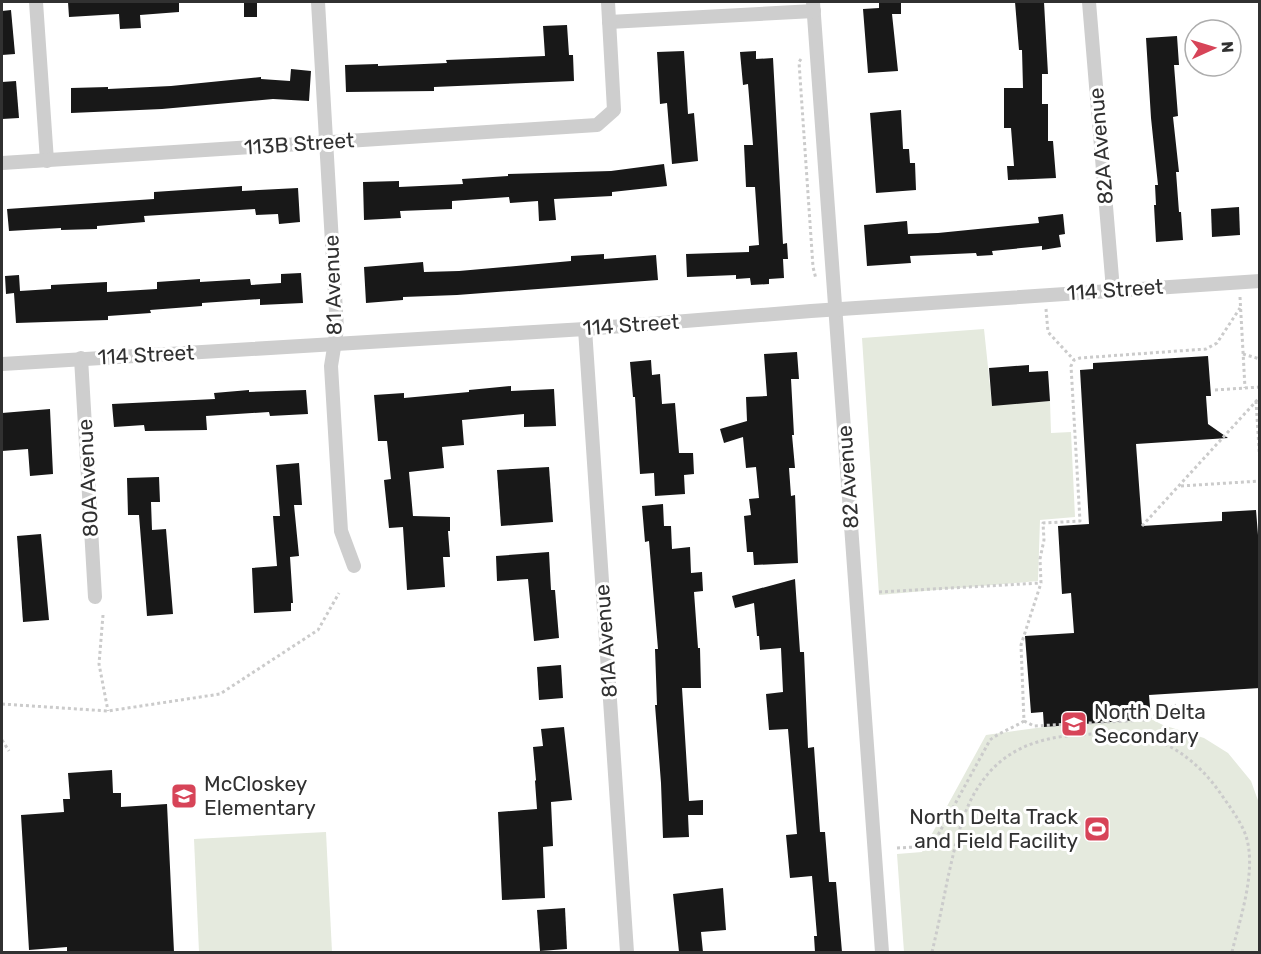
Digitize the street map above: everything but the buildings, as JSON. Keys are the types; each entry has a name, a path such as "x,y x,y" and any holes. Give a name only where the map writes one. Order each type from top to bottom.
{"street":[{"path":"36,2 47,161"},
{"name":"81 Avenue","path":"318,2 337,329 331,366 340,531 354,566"},
{"path":"608,2 609,22 813,6"},
{"name":"82A Avenue","path":"1089,2 1113,290"},
{"name":"82 Avenue","path":"813,6 882,952"},
{"name":"113B Street","path":"2,163 597,125 614,110 609,22"},
{"name":"114 Street","path":"2,364 585,329 1260,281"},
{"name":"81A Avenue","path":"585,329 627,952"},
{"name":"80A Avenue","path":"81,358 95,597"}],"path":[{"path":"803,57 800,62 800,74 813,267 817,285"},
{"path":"1239,282 1245,388"},
{"path":"1024,722 1021,645 1041,583 1043,523 1080,521 1071,366 1074,360 1206,349 1217,343 1240,308"},
{"path":"1046,309 1048,332 1074,360"},
{"path":"1243,354 1260,359"},
{"path":"1215,390 1260,387"},
{"path":"1142,526 1260,397"},
{"path":"1256,401 1260,464"},
{"path":"1180,486 1260,481"},
{"path":"879,592 1041,583"},
{"path":"2,704 108,711 220,694 318,630 339,592"},
{"path":"103,615 99,664 108,711"},
{"path":"1024,722 1034,726 1146,720 1176,705"},
{"path":"897,848 932,846 990,740 1024,722"},
{"path":"932,952 960,822 980,783 1002,760 1038,740 1058,736 1118,732 1154,739 1186,756 1212,780 1242,827 1249,847 1250,871 1232,952"},
{"path":"2,740 9,750"}],"shaded area":[{"path":"984,329 992,405 1050,401 1051,433 1071,432 1075,517 1040,520 1038,581 879,595 862,338"},
{"name":"North Delta Track and Field Facility","path":"1151,719 1204,738 1228,753 1251,781 1260,806 1259,952 904,952 897,854 922,852 986,735 1044,727"},
{"path":"326,832 332,952 199,952 194,839"}],"place":[{"name":"North Delta Secondary","path":"1074,724"},
{"name":"McCloskey Elementary","path":"184,796"},
{"name":"North Delta Track and Field Facility","path":"1097,829"}]}
